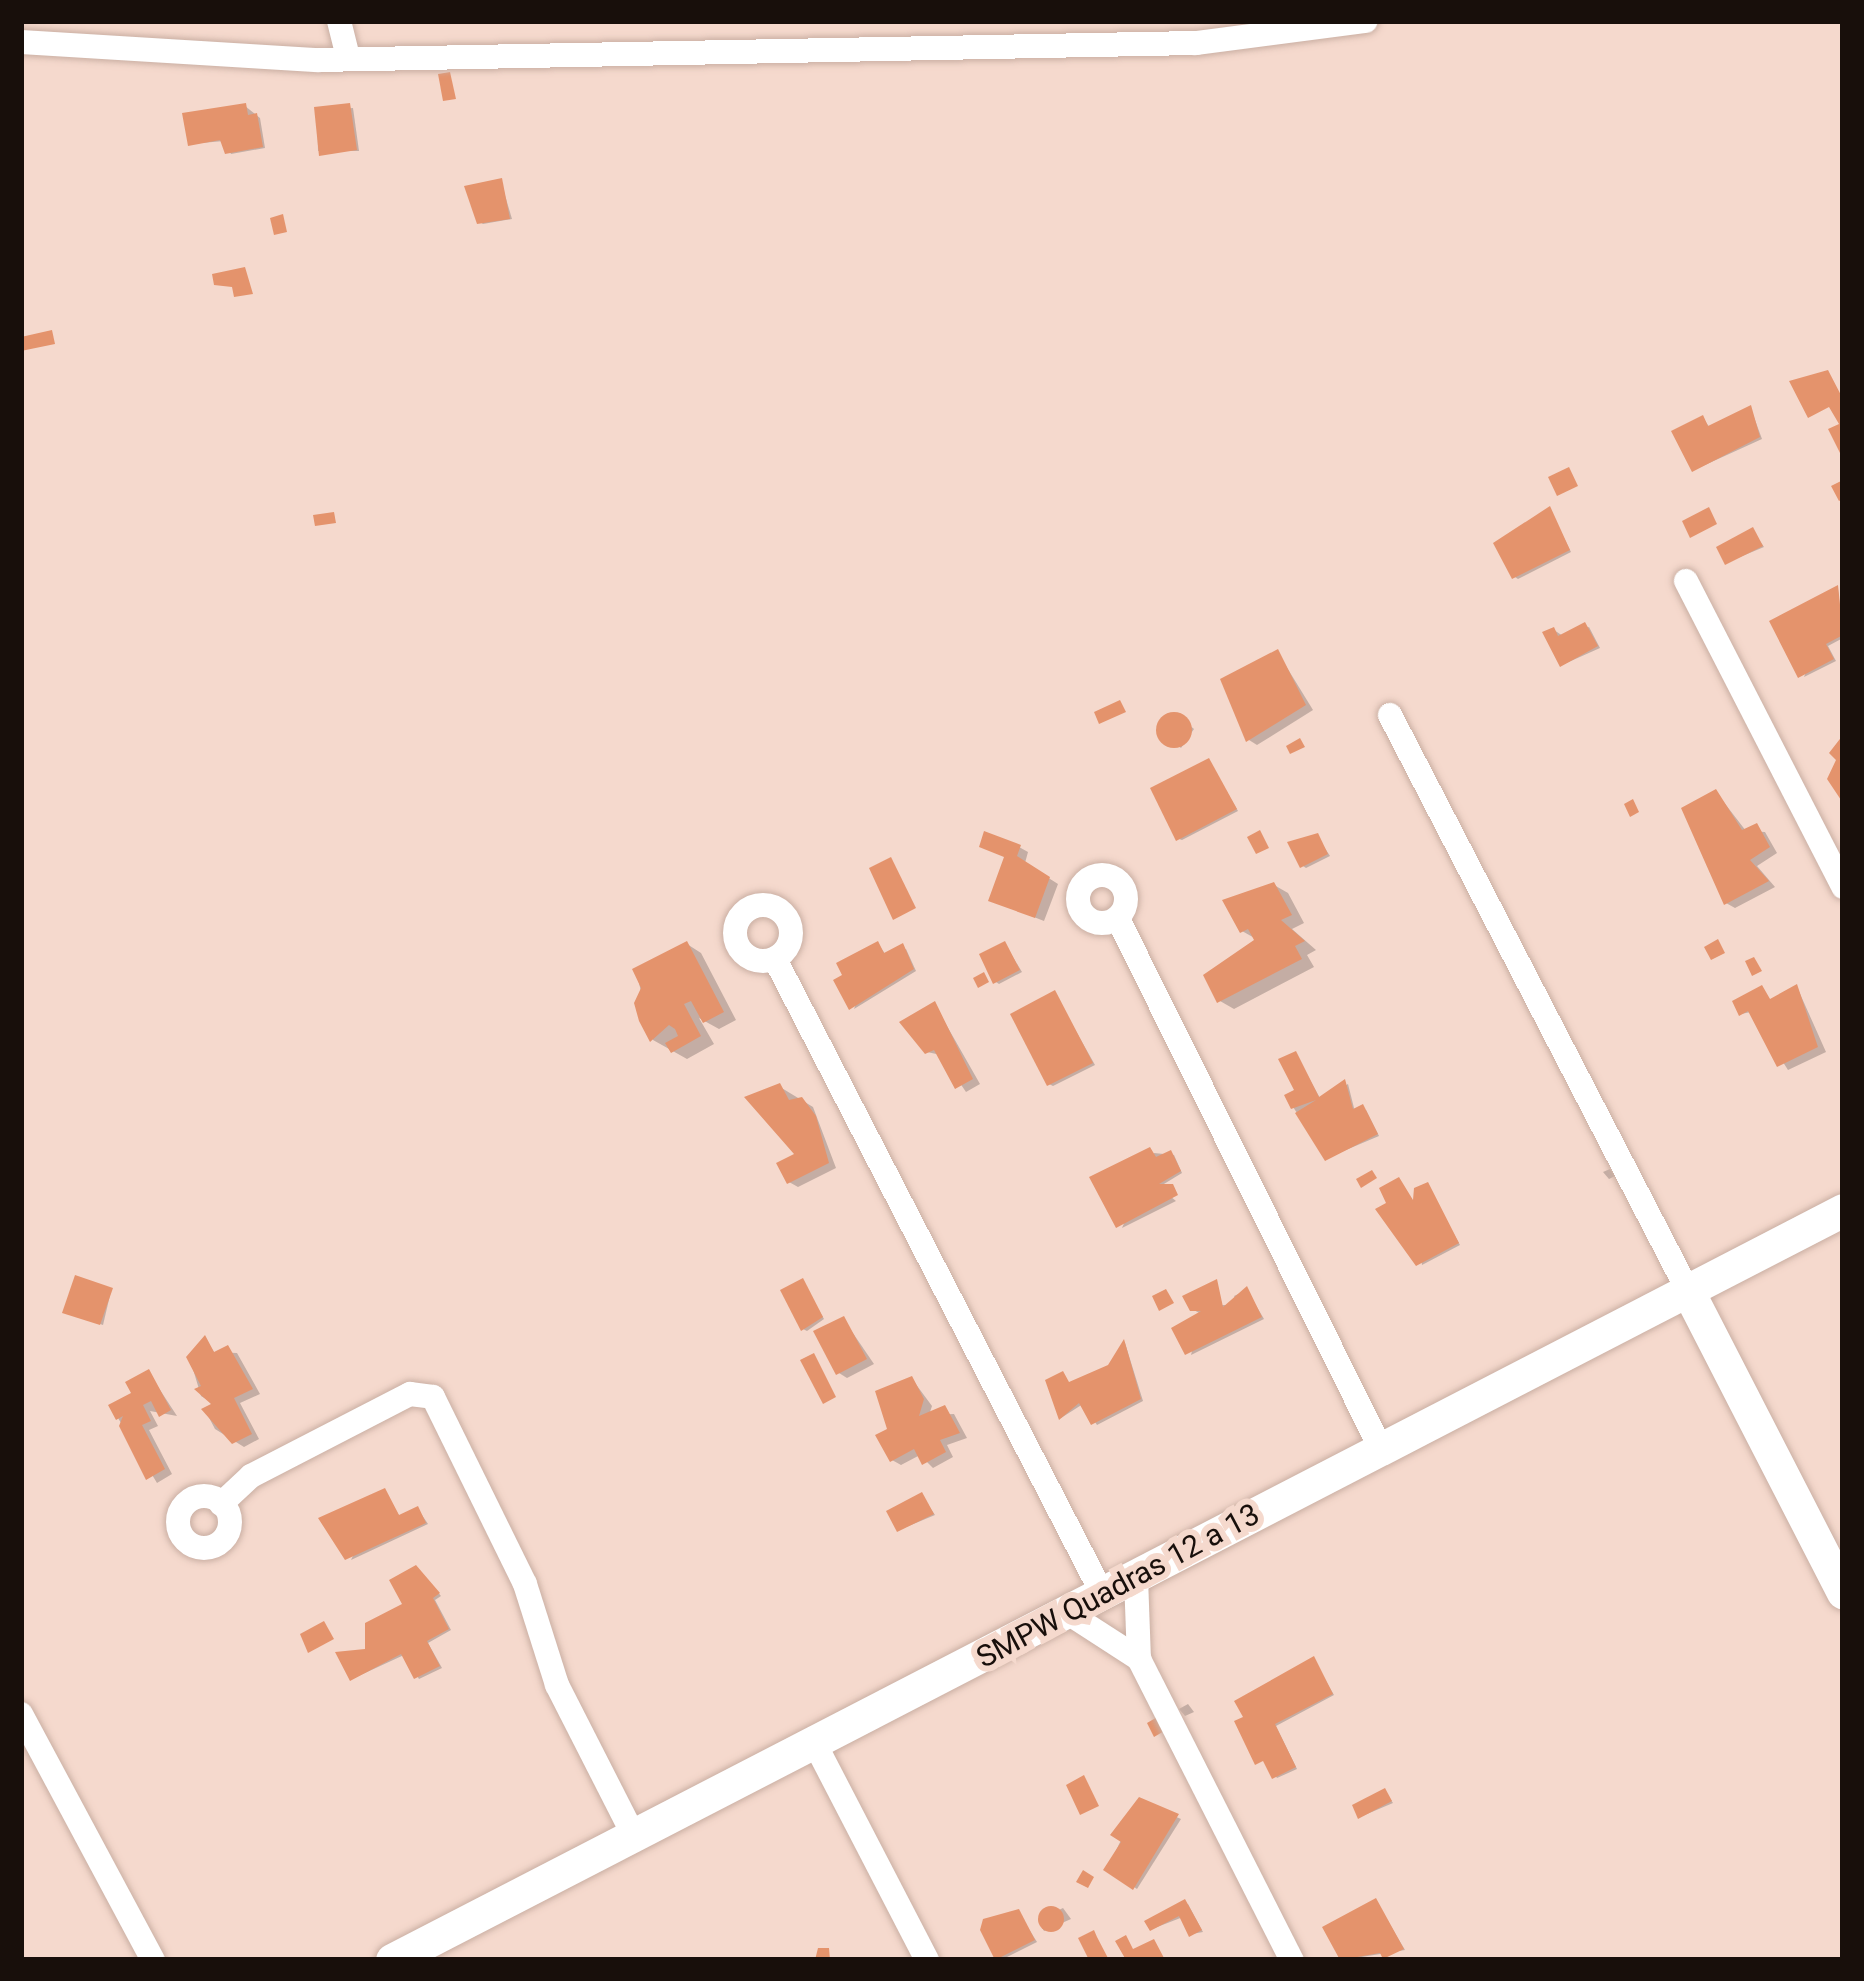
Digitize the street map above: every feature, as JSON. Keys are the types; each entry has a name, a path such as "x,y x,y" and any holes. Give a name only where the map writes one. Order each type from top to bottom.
{"street":[{"path":"339,21 348,58"},
{"path":"21,42 348,58 1246,30 1366,21"},
{"path":"1685,580 1843,887"},
{"path":"1390,715 1843,1593"},
{"path":"1118,919 1381,1448"},
{"path":"775,958 1103,1595"},
{"name":"SMPW Quadras 12 a 13","path":"392,1960 1843,1210"},
{"path":"221,1504 251,1476 410,1394 433,1397 525,1584 557,1684 634,1836"},
{"path":"1136,1577 1139,1659 1292,1960"},
{"path":"1068,1613 1139,1659"},
{"path":"21,1714 152,1960"},
{"path":"815,1744 927,1960"}],"building":[{"path":"450,72 456,99 443,101 438,74"},
{"path":"246,103 248,115 257,113 263,147 225,154 220,140 188,146 182,113"},
{"path":"350,103 357,150 319,156 314,107"},
{"path":"502,178 510,219 477,224 464,186"},
{"path":"283,214 287,232 274,235 270,218"},
{"path":"245,267 253,294 234,297 232,287 214,285 212,274"},
{"path":"52,330 55,344 21,351 21,337"},
{"path":"1828,370 1843,399 1843,459 1828,429 1839,424 1829,407 1808,418 1789,381"},
{"path":"1751,405 1760,437 1692,472 1671,431 1703,415 1708,426"},
{"path":"1569,467 1578,486 1557,496 1548,477"},
{"path":"1843,480 1843,499 1839,501 1831,486"},
{"path":"1550,506 1570,550 1512,579 1493,543"},
{"path":"1709,507 1717,524 1690,538 1682,521"},
{"path":"334,512 336,523 315,526 313,515"},
{"path":"1753,527 1763,546 1725,565 1716,547"},
{"path":"1838,585 1843,635 1826,644 1834,659 1798,678 1769,621"},
{"path":"1585,622 1598,646 1560,667 1542,632 1554,627 1558,636"},
{"path":"1278,649 1306,705 1246,742 1220,679"},
{"path":"1120,700 1126,712 1099,724 1094,712"},
{"path":"1174,712 1187,717 1192,730 1187,743 1174,748 1161,743 1156,730 1161,717"},
{"path":"1843,735 1843,803 1827,779 1836,760 1829,753"},
{"path":"1300,738 1305,747 1290,754 1286,746"},
{"path":"1209,758 1237,809 1176,841 1150,788"},
{"path":"1716,789 1742,830 1757,823 1770,847 1750,860 1769,881 1724,905 1681,808"},
{"path":"1633,799 1639,812 1630,817 1624,804"},
{"path":"1260,830 1269,848 1256,854 1247,837"},
{"path":"984,831 1021,845 1017,856 1050,877 1035,918 988,901 1004,857 979,847"},
{"path":"1318,833 1328,854 1300,868 1287,842"},
{"path":"891,857 916,908 893,920 869,868"},
{"path":"1274,882 1292,915 1281,920 1305,941 1295,946 1302,959 1217,1003 1203,975 1254,940 1248,929 1240,933 1222,900"},
{"path":"1718,939 1725,953 1711,960 1704,947"},
{"path":"687,941 724,1012 703,1023 691,1001 684,1004 701,1036 671,1053 665,1043 678,1036 675,1029 669,1025 650,1042 639,1021 634,1003 641,988 632,969"},
{"path":"878,941 884,953 903,943 914,969 849,1010 833,980 842,975 836,963"},
{"path":"1005,941 1020,970 993,984 979,954"},
{"path":"1754,957 1762,971 1752,976 1745,961"},
{"path":"984,972 989,982 978,988 973,978"},
{"path":"1797,984 1818,1047 1777,1067 1748,1011 1739,1016 1732,1001 1762,985 1770,999"},
{"path":"1055,990 1093,1063 1047,1086 1010,1014"},
{"path":"935,1001 973,1079 955,1089 934,1050 925,1054 899,1022"},
{"path":"1296,1051 1319,1097 1345,1079 1353,1109 1363,1104 1378,1134 1325,1161 1295,1113 1316,1100 1291,1109 1284,1095 1294,1090 1278,1059"},
{"path":"780,1083 789,1100 802,1097 816,1116 829,1163 787,1184 776,1163 794,1154 744,1097"},
{"path":"1150,1147 1156,1157 1171,1150 1181,1171 1159,1184 1173,1184 1178,1195 1116,1228 1089,1177"},
{"path":"1372,1170 1377,1178 1361,1188 1356,1179"},
{"path":"1399,1177 1413,1200 1414,1188 1428,1182 1459,1243 1416,1266 1375,1209 1386,1203 1379,1188"},
{"path":"75,1275 113,1288 100,1325 62,1313"},
{"path":"803,1278 823,1317 801,1331 780,1290"},
{"path":"1217,1279 1223,1307 1247,1286 1262,1317 1185,1355 1171,1328 1201,1311 1190,1311 1182,1296"},
{"path":"1166,1289 1174,1303 1159,1311 1152,1296"},
{"path":"844,1316 867,1359 836,1375 813,1331"},
{"path":"205,1335 214,1352 228,1345 253,1389 234,1398 252,1434 232,1444 201,1409 211,1404 194,1389 201,1386 186,1357"},
{"path":"1124,1339 1141,1399 1091,1425 1079,1403 1059,1420 1045,1380 1063,1371 1069,1382 1108,1365"},
{"path":"814,1353 836,1397 823,1404 800,1360"},
{"path":"149,1369 171,1410 159,1417 151,1401 143,1405 151,1421 142,1425 165,1469 146,1480 119,1426 123,1416 116,1420 108,1405 131,1393 125,1382"},
{"path":"912,1376 924,1399 919,1416 945,1405 960,1433 940,1440 946,1452 922,1465 914,1449 890,1462 875,1435 887,1429 875,1391"},
{"path":"385,1488 399,1515 418,1506 426,1523 345,1560 318,1518"},
{"path":"922,1492 934,1514 897,1532 886,1511"},
{"path":"416,1565 440,1593 433,1598 449,1629 427,1641 440,1666 414,1679 401,1654 350,1681 335,1652 365,1649 365,1623 402,1604 389,1580"},
{"path":"324,1621 334,1639 308,1653 300,1634"},
{"path":"1314,1656 1333,1694 1275,1724 1296,1767 1272,1779 1263,1761 1255,1765 1234,1721 1243,1717 1234,1701"},
{"path":"1159,1716 1166,1730 1154,1737 1147,1723"},
{"path":"1084,1775 1099,1806 1080,1815 1066,1785"},
{"path":"1385,1788 1392,1801 1358,1819 1352,1805"},
{"path":"1139,1797 1179,1814 1133,1890 1103,1870 1121,1842 1110,1835"},
{"path":"1083,1870 1094,1877 1088,1888 1076,1882"},
{"path":"1376,1898 1404,1949 1383,1959 1380,1953 1340,1960 1322,1927"},
{"path":"1185,1899 1202,1930 1189,1937 1179,1916 1150,1931 1144,1921"},
{"path":"1051,1906 1064,1919 1051,1932 1038,1919"},
{"path":"1019,1909 1035,1940 995,1960 980,1930 983,1919"},
{"path":"1094,1930 1109,1960 1089,1960 1078,1938"},
{"path":"1126,1935 1133,1949 1154,1939 1164,1958 1126,1960 1115,1941"},
{"path":"818,1948 829,1948 830,1960 815,1960"}]}
